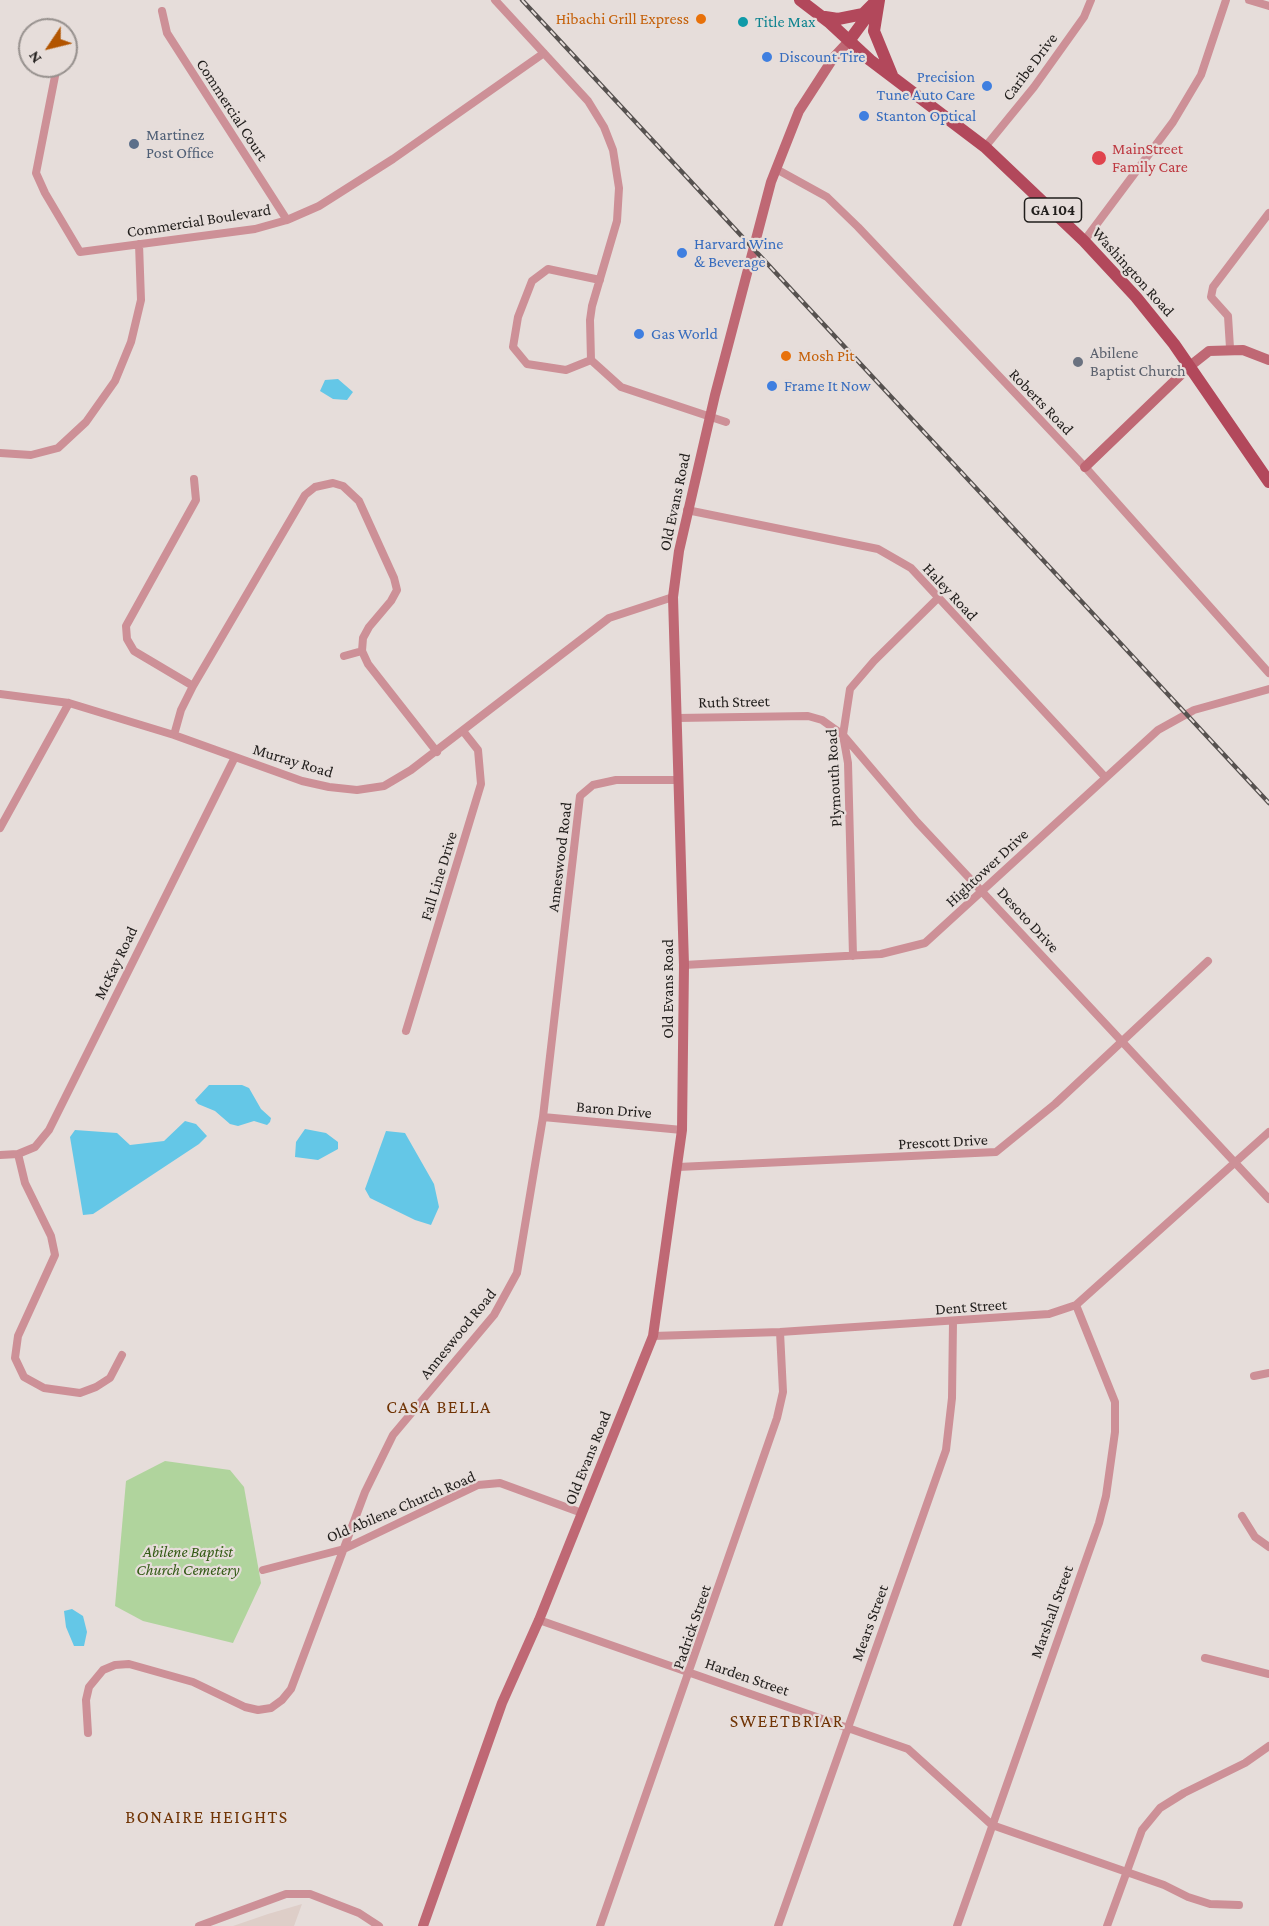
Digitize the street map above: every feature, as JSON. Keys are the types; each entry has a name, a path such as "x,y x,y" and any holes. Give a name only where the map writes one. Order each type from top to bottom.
{"main road":[{"name":"Washington Road","path":"800,0 822,16 894,79 985,147 1084,241 1136,297 1190,366 1269,482"},
{"path":"822,16 838,19 863,14 878,0"},
{"path":"849,41 878,0"},
{"path":"878,0 874,31 894,79"}],"street":[{"path":"495,0 588,101 604,127 613,150 619,188 617,221 590,320 591,360 621,387 726,422"},
{"name":"Caribe Drive","path":"985,147 1034,87 1084,17 1091,0"},
{"path":"1084,241 1173,122 1201,75 1226,0"},
{"path":"1249,0 1269,6"},
{"name":"Commercial Court","path":"162,11 167,33 287,220"},
{"name":"Old Evans Road","path":"423,1926 502,1703 539,1620 653,1336 682,1130 684,965 673,597 687,510 763,209 791,127 799,111 834,57 849,41"},
{"name":"Commercial Boulevard","path":"55,78 36,173 45,193 80,252 255,229 287,220 320,206 393,159 544,53"},
{"name":"Roberts Road","path":"778,170 827,197 1085,468 1269,673"},
{"path":"1230,348 1227,315 1211,297 1213,287 1269,213"},
{"path":"0,453 31,455 58,448 86,422 115,381 131,342 141,300 139,244"},
{"path":"591,360 566,370 526,364 513,347 518,317 532,281 548,269 600,280"},
{"path":"1085,468 1190,366 1209,351 1230,348 1262,355 1269,360"},
{"path":"193,686 134,651 127,639 126,626 196,500 194,479"},
{"path":"174,735 181,710 193,686 305,495 315,487 333,483 343,486 359,501 394,578 397,590 391,601 369,627 363,638 362,651 368,663 437,752"},
{"name":"Haley Road","path":"687,510 878,549 911,568 1105,777"},
{"name":"Murray Road","path":"0,693 69,703 174,735 302,781 329,788 357,790 384,786 437,752 609,618 673,597"},
{"name":"Plymouth Road","path":"853,956 848,763 843,735 850,689 874,661 938,598"},
{"path":"344,656 362,651"},
{"name":"Hightower Drive","path":"684,965 881,954 925,944 1143,742 1175,718 1194,710 1269,689"},
{"path":"0,828 69,703"},
{"name":"Ruth Street","path":"677,718 792,716"},
{"name":"Desoto Drive","path":"792,716 808,716 822,720 843,735 918,822 1269,1200"},
{"name":"Fall Line Drive","path":"406,1031 481,783 478,750 463,731"},
{"name":"McKay Road","path":"0,1155 18,1154 36,1147 49,1130 235,757"},
{"name":"Anneswood Road","path":"88,1734 86,1700 89,1687 103,1670 116,1665 129,1664 193,1682 245,1707 258,1710 271,1708 291,1689 365,1492 393,1435 494,1315 510,1290 522,1253 543,1117 580,796 593,785 616,780 677,780"},
{"name":"Prescott Drive","path":"678,1167 996,1152 1016,1138 1208,961"},
{"name":"Baron Drive","path":"543,1117 682,1130"},
{"name":"Dent Street","path":"653,1336 780,1332 1049,1314 1076,1305 1269,1132"},
{"path":"18,1154 25,1183 51,1236 55,1255 18,1336 15,1358 24,1377 44,1388 80,1393 110,1378 122,1355"},
{"name":"Marshall Street","path":"957,1926 1099,1523 1112,1459 1115,1402 1076,1305"},
{"name":"Mears Street","path":"778,1926 946,1450 952,1398 953,1322"},
{"name":"Padrick Street","path":"600,1926 777,1418 783,1392 780,1332"},
{"path":"1254,1376 1269,1373"},
{"name":"Old Abilene Church Road","path":"263,1570 344,1549 478,1485 500,1483 582,1513"},
{"path":"1242,1516 1255,1537 1269,1547"},
{"name":"Harden Street","path":"539,1620 908,1749 992,1825 1126,1874 1164,1885 1188,1898 1210,1904 1239,1905"},
{"path":"1205,1658 1269,1674"},
{"path":"1107,1926 1142,1830 1160,1808 1184,1793 1245,1763 1269,1746"},
{"path":"199,1926 286,1894 310,1894 359,1913 379,1926"}],"shaded area":[{"path":"302,1904 294,1926 233,1926 268,1914"}],"green space":[{"name":"Abilene Baptist Church Cemetery","path":"165,1461 230,1470 244,1487 261,1583 233,1643 143,1621 115,1606 126,1481"}],"water":[{"path":"338,379 353,392 347,400 333,399 320,391 325,380"},
{"path":"209,1085 242,1085 249,1088 261,1109 271,1118 270,1122 267,1125 254,1121 238,1126 230,1124 215,1111 198,1104 195,1100"},
{"path":"185,1121 196,1124 207,1136 199,1144 93,1214 83,1215 70,1137 75,1130 117,1133 130,1145 164,1141"},
{"path":"305,1129 326,1133 338,1142 338,1149 318,1160 295,1157 296,1142"},
{"path":"386,1131 405,1133 434,1184 439,1207 431,1225 415,1220 370,1198 365,1189"},
{"path":"72,1609 83,1616 87,1632 84,1646 74,1646 66,1627 64,1611"}],"railway":[{"path":"522,0 1269,803"}],"place":[{"name":"Hibachi Grill Express","path":"701,19"},
{"name":"Title Max","path":"743,22"},
{"name":"Discount Tire","path":"767,57"},
{"name":"Precision Tune Auto Care","path":"987,86"},
{"name":"Stanton Optical","path":"864,116"},
{"name":"Martinez Post Office","path":"134,144"},
{"name":"MainStreet Family Care","path":"1099,158"},
{"name":"Harvard Wine & Beverage","path":"682,253"},
{"name":"Gas World","path":"639,334"},
{"name":"Mosh Pit","path":"786,356"},
{"name":"Abilene Baptist Church","path":"1078,362"},
{"name":"Frame It Now","path":"772,386"}],"district":[{"name":"CASA BELLA","path":"439,1407"},
{"name":"SWEETBRIAR","path":"787,1721"},
{"name":"BONAIRE HEIGHTS","path":"207,1817"}]}
